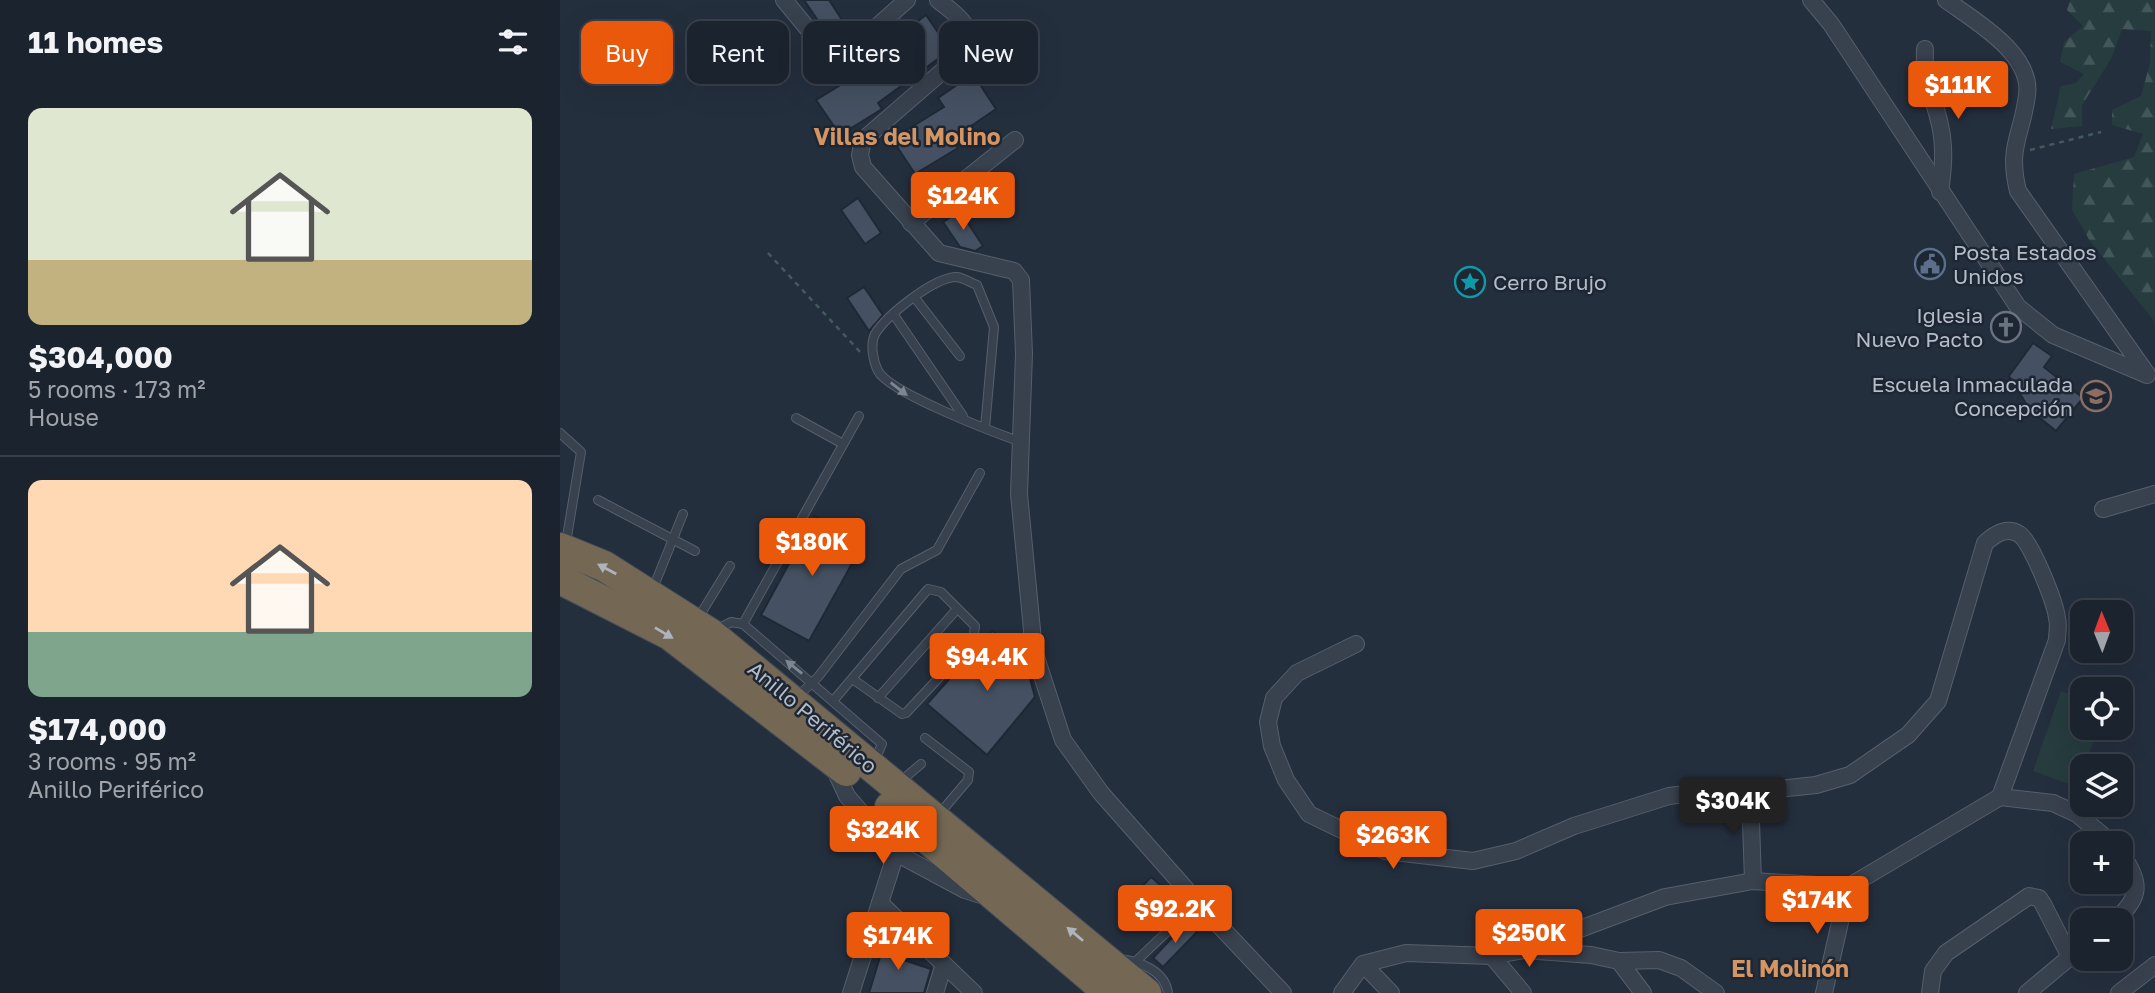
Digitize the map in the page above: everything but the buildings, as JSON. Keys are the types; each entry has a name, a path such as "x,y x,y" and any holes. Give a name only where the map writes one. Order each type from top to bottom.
{"highway":[{"name":"Anillo Periférico","path":"562,549 604,566 804,692 872,766 1121,961 1146,993"},
{"name":"Anillo Periférico","path":"560,579 670,635 828,756 1109,993"}],"street":[{"path":"784,0 836,63 907,0"},
{"path":"938,0 967,24 971,38 967,50 863,140 860,155 863,167 939,253 1014,271 1021,280 1024,342 1019,494 1034,651 1063,740 1101,793 1200,905 1283,993"},
{"path":"1811,0 1831,24 1940,192 2025,314 2053,335 2151,376"},
{"path":"1946,0 2007,48 2026,75 2028,94 2012,166 2018,191 2030,212 2151,376"},
{"path":"1925,49 1926,86 1936,108 1944,149 1940,192"},
{"path":"911,223 1015,140"},
{"path":"2103,509 2155,494"},
{"path":"1356,644 1297,673 1274,698 1268,722 1272,746 1286,780 1309,814 1385,851 1473,861 1516,851 1597,817 1669,796 1816,785 1850,775 1908,735 1938,701 1984,543 1998,533 2011,531 2021,534 2033,552 2057,618 2057,640 2000,797"},
{"path":"828,756 847,796 896,853 965,890 1002,901"},
{"path":"1749,792 1753,881"},
{"path":"1342,993 1363,964 1406,953 1492,956 1524,950 1665,897 1753,881 1848,887 2000,797 2053,803 2077,814 2097,831"},
{"path":"851,993 896,853"},
{"path":"2129,908 2136,892 2133,874"},
{"path":"1824,993 1848,887"},
{"path":"1930,993 1933,971 1946,953 2029,896 2039,898 2070,943"},
{"path":"880,903 974,993"},
{"path":"1591,955 1593,925"},
{"path":"1524,950 1591,955 1619,961 1659,960 1681,968 1716,993"},
{"path":"1492,956 1523,993"},
{"path":"2027,993 2070,957"},
{"path":"1619,961 1643,993"},
{"path":"935,993 944,964"},
{"path":"1363,964 1391,993"},
{"path":"2119,993 2155,965"}],"lane":[{"path":"985,428 994,327 977,285 959,277 943,279 930,285 874,335 872,347 878,372 907,395 964,417 985,428 1022,442"},
{"path":"915,298 960,356"},
{"path":"894,315 964,417"},
{"path":"743,624 859,416"},
{"path":"796,418 843,444"},
{"path":"560,433 581,452 574,507 562,549"},
{"path":"804,692 901,569 937,550 980,473"},
{"path":"598,500 695,551"},
{"path":"651,594 684,514"},
{"path":"703,628 730,566"},
{"path":"834,701 928,589 941,592 975,626 973,641 906,713 902,714 854,680"},
{"path":"878,698 957,609"},
{"path":"703,628 731,622 743,624 804,692 834,701 882,744 882,750 872,766"},
{"path":"925,738 969,772 968,779 936,818"},
{"path":"896,786 921,764"},
{"path":"1121,961 1175,924"},
{"path":"1121,961 1163,978 1168,993"}],"path":[{"path":"2013,154 2101,132"},
{"path":"768,253 878,372"}],"green space":[{"path":"2070,0 2155,0 2155,322 2090,241 2072,210 2074,174 2134,157 2143,134 2112,125 2112,110 2141,96 2150,63 2151,31 2122,29 2111,59 2082,105 2082,126 2051,129 2061,86 2076,83 2084,74 2060,62 2064,42 2083,26 2067,10"},
{"path":"2061,691 2070,694 2070,740 2094,740 2089,754 2070,754 2070,784 2033,771"}],"place":[{"name":"Posta Estados Unidos","path":"1930,264"},
{"name":"Cerro Brujo","path":"1470,282"},
{"name":"Iglesia Nuevo Pacto","path":"2006,327"},
{"name":"Escuela Inmaculada Concepción","path":"2096,396"}],"district":[{"name":"Villas del Molino","path":"907,136"},
{"name":"El Molinón","path":"1790,968"}]}
